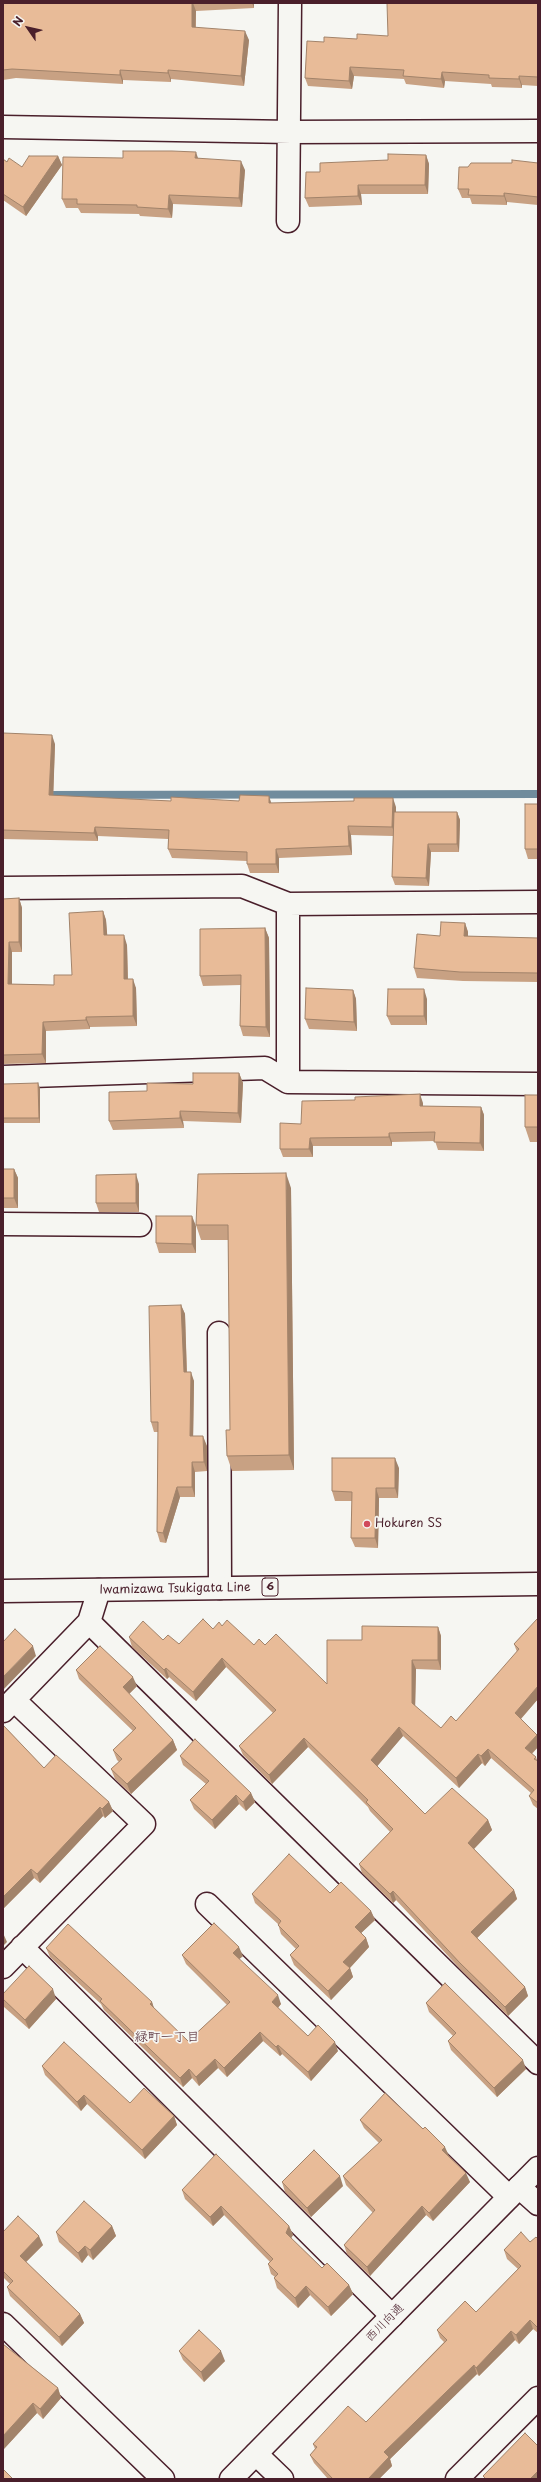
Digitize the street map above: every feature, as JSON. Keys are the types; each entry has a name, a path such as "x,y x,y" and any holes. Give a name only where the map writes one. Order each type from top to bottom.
{"street":[{"path":"288,221 291,132 290,3"},
{"path":"3,127 291,132 538,131"},
{"path":"3,888 242,886 288,904 538,902"},
{"path":"288,904 288,1082"},
{"path":"3,1077 265,1068 288,1082 538,1084"},
{"path":"3,1224 140,1225"},
{"path":"219,1333 220,1588"},
{"name":"Iwamizawa Tsukigata Line","path":"3,1591 538,1584"},
{"path":"3,1967 144,1824 9,1706 89,1622 99,1590"},
{"path":"89,1622 538,2063"},
{"path":"207,1904 514,2192 538,2204"},
{"path":"22,1947 392,2316"},
{"name":"西川向通","path":"231,2479 538,2168"},
{"path":"3,2324 163,2479"},
{"path":"457,2479 538,2398"},
{"path":"256,2454 282,2479"}],"building":[{"path":"3,3 192,3 192,27 245,31 241,76 168,70 168,73 120,70 120,75 12,69 3,70"},
{"path":"387,3 538,3 538,77 519,76 519,79 489,78 489,75 442,72 441,79 403,76 404,70 350,67 349,81 305,78 307,41 324,42 324,37 357,39 357,34 388,36"},
{"path":"123,151 196,152 195,158 241,161 239,198 169,195 168,209 137,207 137,205 77,204 77,199 62,199 63,157 123,158"},
{"path":"388,154 426,155 425,185 358,185 358,196 305,198 306,172 320,172 320,163 388,160"},
{"path":"29,156 58,156 23,207 3,194 3,159 7,162 9,158 22,167"},
{"path":"512,160 538,163 538,197 504,193 504,196 468,195 469,189 458,189 459,167 468,167 471,163 512,163"},
{"path":"3,733 52,735 49,795 171,801 171,797 239,801 240,795 269,796 269,803 354,801 354,798 393,798 392,827 348,826 349,846 276,849 276,864 247,864 247,852 168,849 169,830 95,827 94,833 3,830"},
{"path":"525,804 538,804 538,849 525,849"},
{"path":"394,812 457,812 457,844 428,844 426,878 392,877"},
{"path":"19,898 19,942 9,942 8,984 54,985 54,975 72,975 69,913 103,911 104,935 124,935 124,979 133,979 133,1016 86,1017 86,1020 43,1022 42,1054 3,1055 3,899"},
{"path":"441,922 465,923 464,936 538,938 538,973 460,972 414,968 417,934 440,936"},
{"path":"265,928 266,1027 240,1026 241,975 200,976 200,929"},
{"path":"306,988 353,990 354,1022 305,1019"},
{"path":"388,989 424,989 424,1016 387,1016"},
{"path":"193,1073 239,1073 238,1113 180,1111 180,1118 109,1121 109,1092 147,1091 147,1083 193,1084"},
{"path":"38,1083 39,1118 3,1118 3,1084"},
{"path":"420,1094 420,1106 481,1107 480,1143 434,1142 435,1132 389,1133 389,1137 310,1138 309,1149 280,1149 280,1123 301,1124 302,1101 355,1100 355,1097"},
{"path":"525,1095 538,1095 538,1127 525,1127"},
{"path":"3,1169 14,1169 14,1198 3,1198"},
{"path":"286,1173 289,1455 227,1456 226,1430 230,1430 228,1225 196,1225 198,1174"},
{"path":"136,1174 136,1203 96,1203 96,1175"},
{"path":"156,1216 192,1216 192,1244 156,1243"},
{"path":"181,1305 184,1372 191,1372 190,1436 203,1436 204,1462 192,1462 192,1487 177,1487 163,1533 157,1532 158,1422 151,1422 149,1306"},
{"name":"Hokuren SS","path":"332,1458 395,1458 395,1488 376,1488 375,1538 351,1538 352,1492 332,1491"},
{"path":"203,1619 213,1629 219,1622 222,1626 227,1620 254,1645 259,1639 265,1645 276,1634 327,1684 327,1640 362,1640 362,1626 438,1627 438,1660 412,1660 412,1703 441,1728 451,1716 456,1721 519,1649 514,1644 537,1619 538,1620 538,1686 515,1713 537,1735 525,1748 536,1757 534,1759 538,1761 538,1803 529,1796 534,1790 488,1749 481,1756 478,1754 456,1778 399,1727 371,1760 425,1814 452,1788 488,1820 468,1843 514,1890 471,1932 525,1987 505,2007 460,1963 393,1891 390,1894 359,1864 393,1829 366,1802 368,1800 304,1738 269,1775 239,1746 276,1710 222,1658 193,1692 166,1668 164,1670 129,1637 143,1621 163,1640 168,1635 179,1644"},
{"path":"15,1629 33,1646 3,1677 3,1642"},
{"path":"100,1646 133,1677 123,1687 173,1740 127,1784 111,1769 122,1759 113,1750 136,1728 76,1670"},
{"path":"3,1725 44,1768 56,1755 109,1802 102,1809 100,1807 37,1874 31,1869 3,1897"},
{"path":"195,1739 251,1793 243,1802 236,1795 212,1820 190,1800 209,1781 180,1756"},
{"path":"289,1854 330,1893 341,1882 371,1911 355,1927 366,1938 343,1962 350,1968 328,1991 290,1955 299,1946 278,1925 281,1921 252,1894"},
{"path":"214,1923 239,1947 233,1953 278,1995 272,2002 308,2036 318,2025 335,2042 308,2072 278,2045 276,2047 260,2032 224,2068 215,2059 196,2077 189,2069 180,2078 100,2001 102,1999 46,1948 68,1924 152,2002 150,2004 188,2041 230,2002 182,1955"},
{"path":"29,1966 53,1989 25,2020 3,1999 3,1994"},
{"path":"445,1983 523,2060 494,2088 448,2041 456,2033 426,2003"},
{"path":"64,2042 130,2103 144,2088 174,2116 142,2150 84,2095 77,2102 42,2066"},
{"path":"385,2093 423,2129 425,2127 445,2147 442,2150 466,2173 429,2213 422,2206 367,2267 344,2245 375,2210 343,2176 382,2140 360,2120"},
{"path":"314,2150 340,2176 307,2208 282,2182"},
{"path":"216,2154 289,2226 286,2233 322,2268 327,2263 349,2285 328,2307 306,2286 295,2298 274,2278 278,2274 268,2264 273,2259 221,2206 210,2217 182,2190"},
{"path":"84,2201 112,2226 90,2250 85,2246 78,2253 56,2232"},
{"path":"18,2216 39,2236 20,2256 80,2314 59,2337 7,2287 13,2281 3,2271 3,2232"},
{"path":"521,2232 530,2242 536,2237 538,2239 538,2328 530,2320 516,2335 511,2331 476,2368 474,2365 384,2452 389,2457 368,2479 333,2479 310,2455 317,2447 313,2444 348,2406 366,2422 447,2340 437,2330 465,2301 476,2312 521,2266 504,2250"},
{"path":"199,2330 221,2351 201,2372 179,2351"},
{"path":"3,2344 58,2388 40,2409 33,2403 3,2436"},
{"path":"525,2433 538,2446 538,2471 530,2479 484,2479 485,2478 483,2476"},
{"path":"3,2469 13,2479 3,2479"}],"waterway":[{"path":"44,795 538,794"}],"place":[{"name":"Hokuren SS","path":"367,1524"}],"district":[{"name":"緑町一丁目","path":"167,2037"}]}
